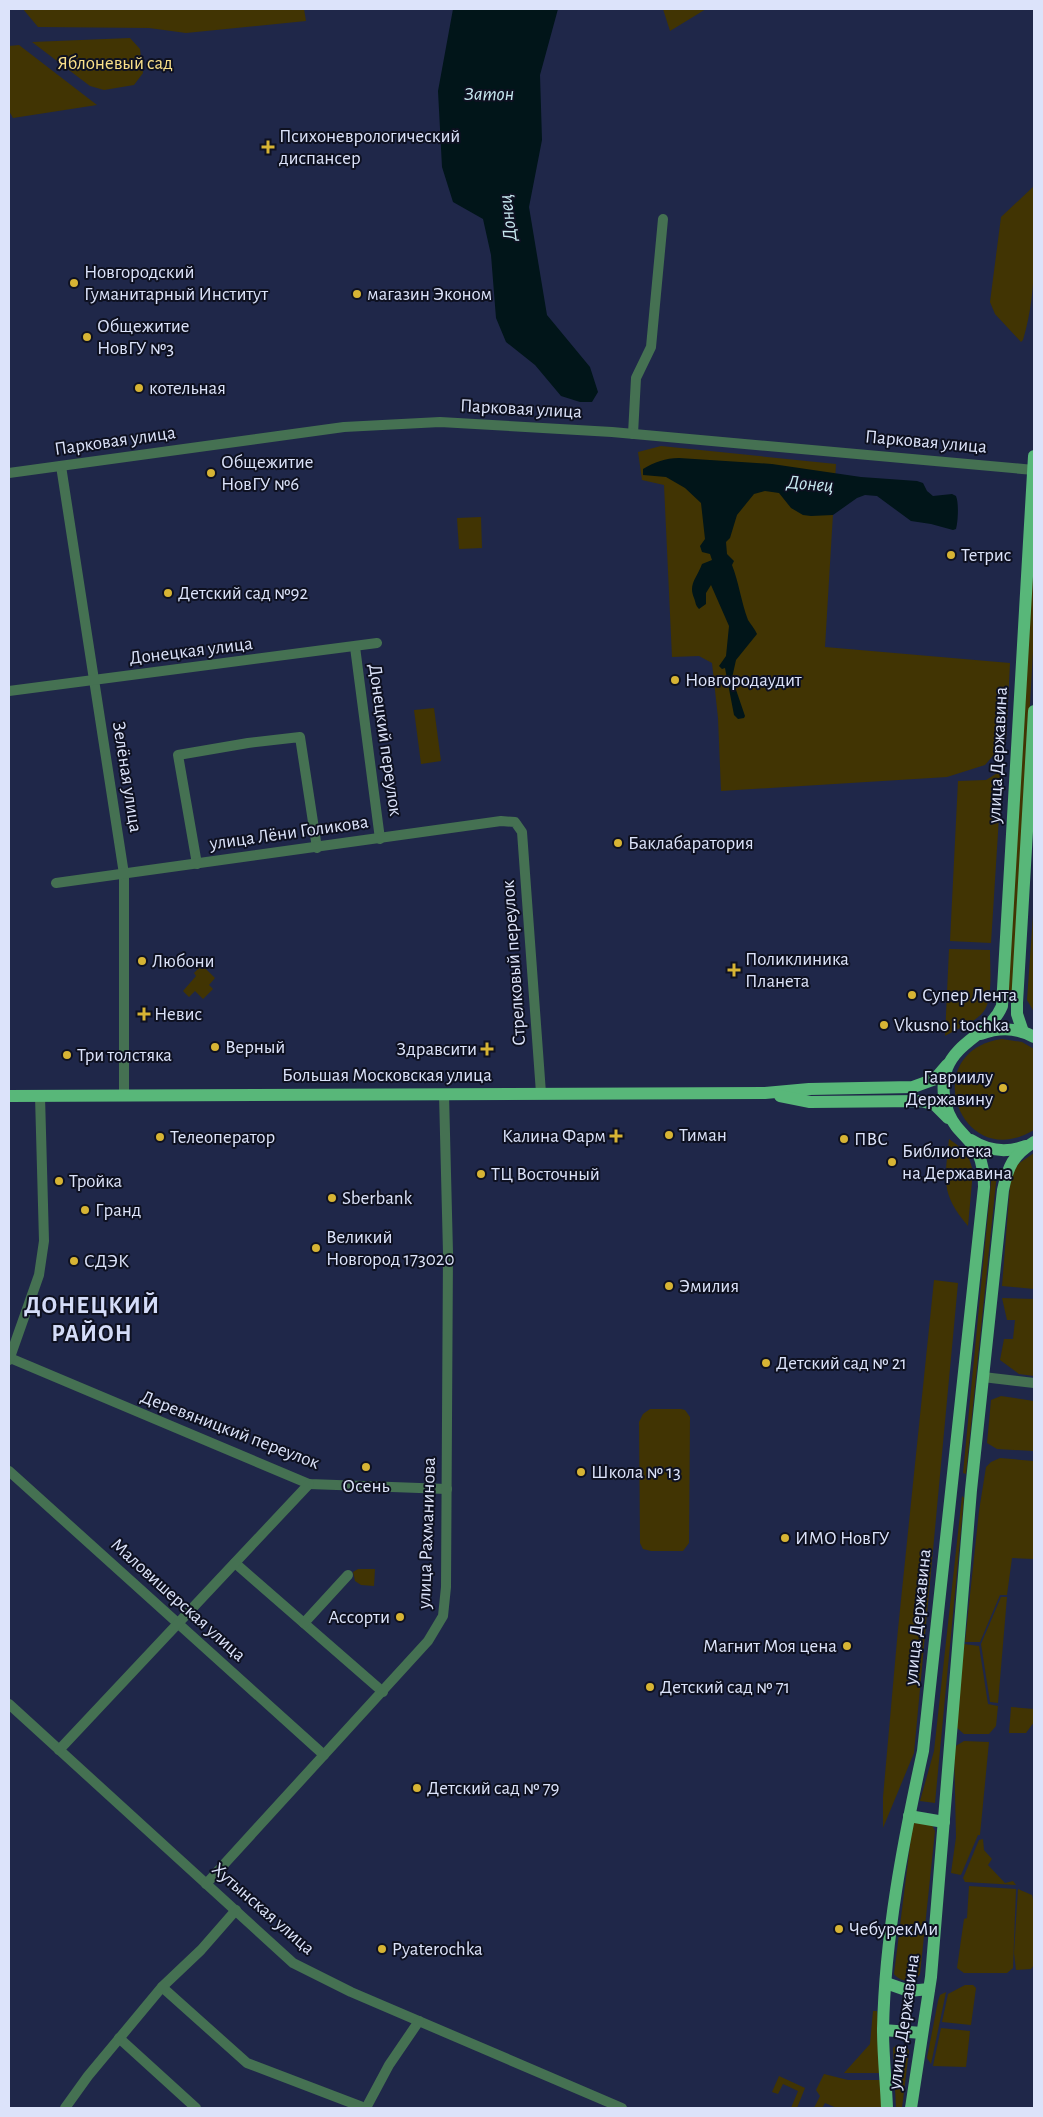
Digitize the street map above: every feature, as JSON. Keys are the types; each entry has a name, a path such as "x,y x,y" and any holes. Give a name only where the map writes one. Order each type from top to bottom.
{"main road":[{"name":"улица Державина","path":"887,2108 883,2030 886,1983 909,1816 923,1751 984,1187 983,1168 978,1152 960,1130 945,1104 944,1080 953,1057 968,1041 993,1022 1002,1006 1034,456"},
{"name":"улица Державина","path":"1029,1033 1017,1014 1017,1003 1034,712"},
{"name":"улица Державина","path":"968,1041 989,1031 1012,1029 1029,1033"},
{"name":"Большая Московская улица","path":"9,1096 765,1093 810,1089 913,1087 935,1078 945,1070 953,1057"},
{"name":"Большая Московская улица","path":"765,1093 810,1102 922,1101 934,1105 960,1130"},
{"name":"улица Державина","path":"960,1130 978,1144 996,1150 1019,1148 1032,1143"},
{"name":"улица Державина","path":"911,2108 929,1989 971,1490 1003,1190 1008,1168 1014,1158 1032,1143"},
{"path":"950,1488 971,1490"},
{"path":"909,1816 944,1822"},
{"path":"886,1983 909,1990 929,1989"},
{"path":"883,2030 922,2033"}],"street":[{"path":"633,434 636,378 651,347 663,219"},
{"name":"Парковая улица","path":"9,473 344,427 388,424 486,423 633,434 1034,470"},
{"name":"Зелёная улица","path":"61,466 124,874 124,1096"},
{"name":"Донецкая улица","path":"9,691 377,643"},
{"name":"Донецкий переулок","path":"354,646 380,839"},
{"path":"196,864 178,755 248,743 300,737 317,848"},
{"name":"улица Лёни Голикова","path":"56,883 507,820 516,822 522,832"},
{"name":"Стрелковый переулок","path":"522,832 541,1093"},
{"name":"улица Рахманинова","path":"206,1884 433,1636 443,1616 446,1597 448,1253 444,1094"},
{"path":"9,1359 42,1261 44,1241 40,1096"},
{"name":"Деревяницкий переулок","path":"9,1359 309,1484 447,1489"},
{"path":"983,1377 1034,1382"},
{"name":"Маловишерская улица","path":"9,1471 324,1755"},
{"path":"59,1750 309,1484"},
{"path":"235,1563 383,1692"},
{"path":"304,1623 348,1575"},
{"name":"Хутынская улица","path":"9,1704 293,1963 419,2021 622,2108"},
{"path":"65,2108 119,2038 162,1987 201,1950 236,1910"},
{"path":"162,1987 247,2064 366,2108 389,2066 419,2021"},
{"path":"119,2038 196,2108"}],"green space":[{"path":"23,9 304,9 306,21 186,33 149,28 38,27"},
{"path":"663,9 706,9 670,31"},
{"name":"Яблоневый сад","path":"130,38 140,49 143,73 134,85 104,90 90,86 32,42"},
{"path":"19,45 97,105 13,118 9,111 9,46"},
{"path":"1034,186 1033,283 1028,321 1021,342 995,314 990,302 1001,217"},
{"path":"661,446 836,464 825,647 1010,663 1006,741 985,765 947,777 721,791 718,718 712,663 699,656 672,657 664,485 642,480 638,452"},
{"path":"481,517 482,548 459,549 457,518"},
{"path":"1034,535 1034,634 1013,1002 1007,1001"},
{"path":"434,708 441,761 421,764 414,710"},
{"path":"1002,770 991,943 950,941 958,781 986,780"},
{"path":"1034,901 1034,1012 1027,1000"},
{"path":"949,949 990,950 990,982 989,999 981,1015 945,1036"},
{"path":"202,965 215,978 209,985 213,989 203,999 195,991 189,997 183,991 196,976 194,973"},
{"path":"1002,1039 1022,1042 1034,1049 1034,1130 1008,1140 986,1136 969,1124 958,1106 955,1085 960,1065 976,1048"},
{"path":"949,1139 967,1152 973,1171 968,1226 953,1204 946,1186"},
{"path":"1034,1153 1034,1289 1002,1286 1011,1173 1018,1164"},
{"path":"996,1171 966,1474 963,1473 992,1172"},
{"path":"934,1280 958,1283 914,1753 883,1828 883,1797 898,1629"},
{"path":"1002,1298 1034,1299 1034,1376 1019,1374 1000,1360 1004,1339 1013,1339 1015,1320 1007,1320"},
{"path":"1001,1396 1034,1401 1034,1451 997,1449 987,1443 991,1400"},
{"path":"650,1409 681,1409 685,1410 690,1417 689,1543 683,1551 651,1551 643,1549 640,1543 639,1422 643,1414"},
{"path":"1000,1458 1034,1461 1034,1559 1012,1558 1007,1595 1000,1595 980,1642 965,1642 979,1511 986,1467 991,1462"},
{"path":"962,1496 964,1498 935,1803 920,1801 934,1751"},
{"path":"358,1569 375,1569 374,1586 361,1585 355,1581 353,1572"},
{"path":"1001,1597 1007,1597 998,1703 990,1702 981,1644"},
{"path":"964,1644 979,1646 988,1704 998,1706 996,1726 989,1734 964,1734 956,1727"},
{"path":"1011,1707 1034,1709 1034,1722 1026,1733 1009,1733"},
{"path":"964,1741 989,1742 980,1835 978,1835 961,1875 951,1873 956,1837 954,1747"},
{"path":"913,1821 931,1823 935,1831 920,1974 911,1981 907,1981 900,1979 894,1974"},
{"path":"983,1839 984,1850 992,1859 988,1865 1005,1883 1013,1881 1016,1885 965,1882 963,1878 979,1840"},
{"path":"969,1886 1016,1889 1013,1968 1007,1973 964,1973 957,1968 964,1919 967,1918"},
{"path":"1018,1889 1032,1895 1034,1903 1034,1965 1031,1969 1016,1970 1014,1953"},
{"path":"965,1985 973,1985 976,1988 971,2025 942,2022 948,1994"},
{"path":"946,1992 931,2064 927,2058 938,2001 940,1995"},
{"path":"873,2011 877,2011 883,2073 844,2073 870,2044"},
{"path":"941,2028 970,2031 966,2067 933,2066"},
{"path":"897,2045 907,2047 909,2051 902,2108 896,2108 893,2048"},
{"path":"824,2074 848,2080 884,2080 886,2108 837,2108 825,2103 822,2108 814,2108 820,2096 816,2090"},
{"path":"779,2076 805,2088 797,2108 791,2108 798,2091 783,2084 778,2094 772,2092"}],"water":[{"name":"Затон","path":"453,9 558,9 540,75 542,140 529,207 547,315 590,367 598,392 592,402 580,402 561,396 535,365 506,342 496,318 491,255 483,219 453,202 442,167 438,91"},
{"name":"Донец","path":"679,458 772,464 861,477 917,481 923,483 927,491 933,496 952,494 956,496 958,512 956,529 953,530 911,521 877,496 865,495 857,498 833,515 811,516 803,515 791,508 779,493 765,491 754,494 737,515 730,538 726,542 727,554 734,561 732,565 748,620 757,634 736,660 732,678 745,716 738,719 734,715 725,668 722,669 719,666 726,656 729,626 711,585 706,593 706,604 699,609 692,593 694,581 702,564 712,560 710,554 702,552 700,546 705,539 701,503 685,488 666,477 643,475 643,469 652,464"}],"place":[{"name":"Психоневрологический диспансер","path":"268,147"},
{"name":"Новгородский Гуманитарный Институт","path":"74,283"},
{"name":"магазин Эконом","path":"357,294"},
{"name":"Общежитие НовГУ №3","path":"87,337"},
{"name":"котельная","path":"139,388"},
{"name":"Общежитие НовГУ №6","path":"211,473"},
{"name":"Тетрис","path":"951,555"},
{"name":"Детский сад №92","path":"168,593"},
{"name":"Новгородаудит","path":"675,680"},
{"name":"Баклабаратория","path":"618,843"},
{"name":"Любони","path":"142,961"},
{"name":"Поликлиника Планета","path":"734,970"},
{"name":"Супер Лента","path":"912,995"},
{"name":"Невис","path":"144,1014"},
{"name":"Vkusno i tochka","path":"884,1025"},
{"name":"Верный","path":"215,1047"},
{"name":"Здравсити","path":"487,1049"},
{"name":"Три толстяка","path":"67,1055"},
{"name":"Гавриилу Державину","path":"1003,1088"},
{"name":"Тиман","path":"669,1135"},
{"name":"Калина Фарм","path":"616,1136"},
{"name":"Телеоператор","path":"160,1137"},
{"name":"ПВС","path":"844,1139"},
{"name":"Библиотека на Державина","path":"892,1162"},
{"name":"ТЦ Восточный","path":"481,1174"},
{"name":"Тройка","path":"59,1181"},
{"name":"Sberbank","path":"332,1198"},
{"name":"Гранд","path":"85,1210"},
{"name":"Великий Новгород 173020","path":"316,1248"},
{"name":"СДЭК","path":"74,1261"},
{"name":"Эмилия","path":"669,1286"},
{"name":"Детский сад № 21","path":"766,1363"},
{"name":"Осень","path":"366,1467"},
{"name":"Школа № 13","path":"581,1472"},
{"name":"ИМО НовГУ","path":"785,1538"},
{"name":"Ассорти","path":"400,1617"},
{"name":"Магнит Моя цена","path":"847,1646"},
{"name":"Детский сад № 71","path":"650,1687"},
{"name":"Детский сад № 79","path":"417,1788"},
{"name":"ЧебурекМи","path":"839,1929"},
{"name":"Pyaterochka","path":"382,1949"}],"district":[{"name":"ДОНЕЦКИЙ РАЙОН","path":"92,1320"}]}
